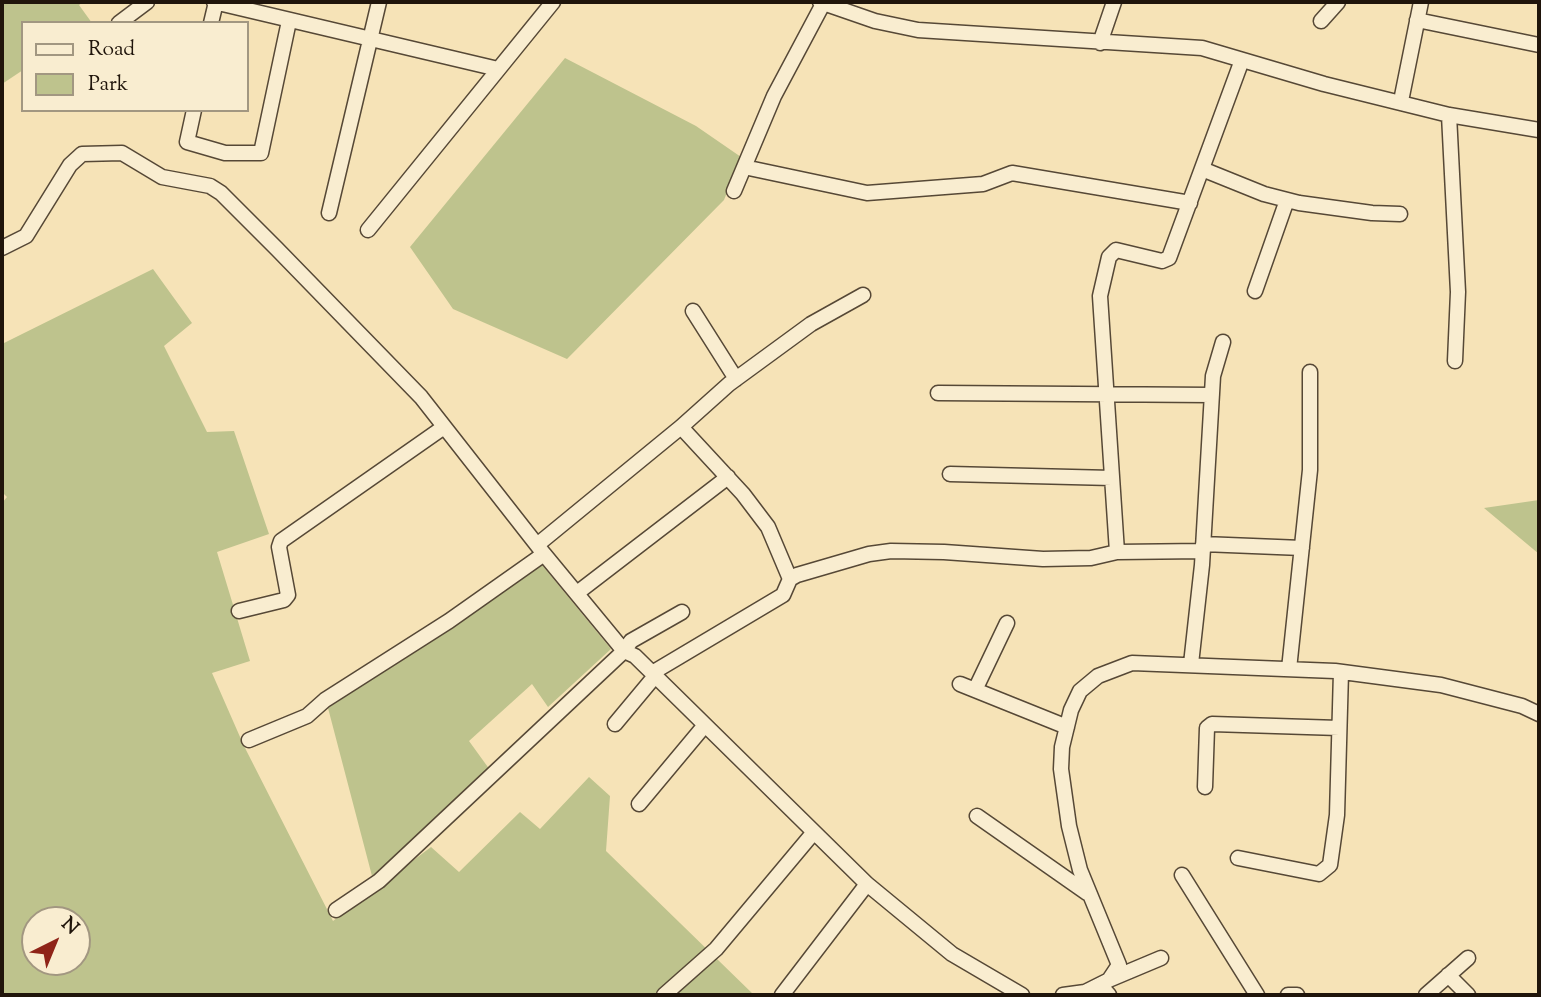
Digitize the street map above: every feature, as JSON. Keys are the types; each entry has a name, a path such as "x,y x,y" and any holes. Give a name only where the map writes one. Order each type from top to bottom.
{"street":[{"path":"122,21 147,2"},
{"path":"211,21 215,2 498,69"},
{"path":"329,213 379,2"},
{"path":"368,230 552,2"},
{"path":"734,191 774,96 822,2 875,20 918,30 1202,48 1324,84 1450,115 1539,130"},
{"path":"1100,43 1114,2"},
{"path":"1321,21 1338,2"},
{"path":"1401,101 1421,2"},
{"path":"1417,20 1539,46"},
{"path":"194,112 187,142 225,153 261,153 289,21"},
{"path":"1117,552 1100,296 1109,257 1116,250 1162,261 1169,258 1242,60"},
{"path":"1450,115 1458,292 1455,361"},
{"path":"2,248 26,236 70,165 82,154 122,153 162,177 210,186 221,193 421,397 624,651 635,656 654,674 867,884 953,954 1014,994"},
{"path":"744,167 867,193 983,184 1012,173 1190,203"},
{"path":"1202,169 1287,200 1372,214 1400,214"},
{"path":"1255,291 1287,200"},
{"path":"249,740 307,716 325,701 449,621 541,550 736,379 811,324 863,295"},
{"path":"693,311 736,379"},
{"path":"1191,664 1203,548 1213,376 1223,342"},
{"path":"1289,669 1310,470 1310,372"},
{"path":"939,393 1212,395"},
{"path":"239,611 284,600 288,595 279,547 281,541 444,428"},
{"path":"615,723 654,674 783,595 790,579 768,527 728,477 681,428"},
{"path":"950,474 1112,478"},
{"path":"577,593 728,477"},
{"path":"790,579 869,554 891,551 997,553 1043,559 1091,558 1117,552 1203,548 1302,548"},
{"path":"336,910 379,881 624,651 631,641 682,612"},
{"path":"975,690 1007,623"},
{"path":"1106,987 1119,965 1087,893 1069,826 1061,769 1067,727 1080,691 1112,668 1132,663 1191,664 1341,672 1441,685 1522,706 1539,714"},
{"path":"1238,858 1319,874 1330,865 1337,815 1341,672"},
{"path":"960,684 1067,727"},
{"path":"1205,787 1208,728 1212,724 1339,728"},
{"path":"639,804 705,725"},
{"path":"977,816 1087,893"},
{"path":"664,995 716,949 814,832"},
{"path":"1182,874 1257,995"},
{"path":"782,995 867,884"},
{"path":"1063,995 1106,987 1160,958"},
{"path":"1426,995 1468,958"},
{"path":"1448,975 1468,995"},
{"path":"1289,995 1297,995"}],"green space":[{"path":"2,2 83,2 79,5 91,21 21,21 21,71 2,84"},
{"path":"565,58 696,126 741,157 724,200 567,359 453,309 410,247"},
{"path":"153,269 192,323 164,346 207,432 234,431 269,534 217,552 250,661 212,673 244,746 333,921 431,847 459,872 520,812 540,829 589,777 610,796 606,851 754,995 2,995 2,503 7,497 2,492 2,344"},
{"path":"1539,500 1539,554 1484,508"},
{"path":"542,565 611,649 548,707 532,684 469,741 490,770 372,876 328,708"}]}
